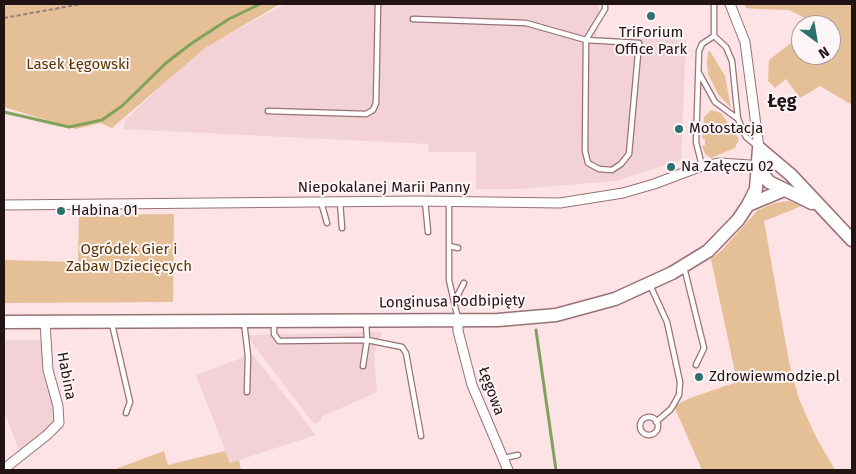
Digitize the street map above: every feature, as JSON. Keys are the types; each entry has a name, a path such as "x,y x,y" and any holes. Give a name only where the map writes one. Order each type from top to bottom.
{"street":[{"name":"Longinusa Podbipięty","path":"4,322 498,320 556,315 615,299 683,266 717,243 748,205 756,189 760,148 745,42 730,4"},
{"path":"760,148 791,174 852,240"},
{"name":"Niepokalanej Marii Panny","path":"4,205 425,201 560,203 622,193 654,184 702,166 736,162 750,164 758,168"},
{"path":"758,168 767,180 821,208"},
{"path":"748,205 784,190"},
{"name":"Łęgowa","path":"458,319 458,331 472,385 508,470"},
{"name":"Habina","path":"4,469 47,435 59,423 59,413 48,370 45,323"}],"lane":[{"path":"268,111 366,114 373,110 376,103 378,4"},
{"path":"413,19 526,23 586,40 639,43 629,154 621,164 612,170 599,169 588,163 585,151 586,40 605,9 605,4"},
{"path":"714,4 714,36 726,47 732,61 738,119 746,137 760,148"},
{"path":"702,166 696,142 699,51 702,44 714,36"},
{"path":"699,73 714,102 738,119"},
{"path":"425,201 428,232"},
{"path":"449,201 449,280 458,319"},
{"path":"321,202 327,223"},
{"path":"340,202 342,228"},
{"path":"449,246 458,248"},
{"path":"683,266 689,280 704,348 696,365"},
{"path":"454,302 464,282"},
{"path":"650,283 667,322 680,382 679,395 672,409 656,422"},
{"path":"363,366 367,340 366,320"},
{"path":"244,321 248,356 247,392"},
{"path":"274,321 274,334 279,341 367,340 402,347 421,436"},
{"path":"112,322 130,402 126,413"},
{"path":"504,458 518,455"}],"path":[{"path":"4,18 81,4"}],"shaded area":[{"path":"285,4 599,4 596,37 686,40 681,160 616,181 518,189 476,189 476,152 429,152 428,144 123,129 125,120 200,50"},
{"path":"382,332 374,355 377,392 321,417 321,421 314,424 246,335"},
{"path":"4,340 41,340 45,380 54,406 54,422 30,444 19,450 4,411"},
{"path":"254,356 316,435 230,463 196,375 244,357"}],"green space":[{"name":"Lasek Łęgowski","path":"4,4 280,4 205,48 112,128 100,123 76,129 4,107"},
{"path":"744,4 852,4 852,105 820,86 800,98 786,79 775,88 768,81 769,60 791,43 791,65 841,65 841,15 799,15 789,10 746,8"},
{"path":"710,51 725,76 731,108 718,94 708,74 707,63 708,52"},
{"path":"711,110 721,113 739,139 735,148 711,158 705,154 702,146 705,145 705,139 702,138 704,117"},
{"path":"789,201 802,206 764,221 789,362 799,399 815,435 835,470 702,470 674,406 690,398 737,382 711,259 722,250 758,210 775,203"},
{"name":"Ogródek Gier i Zabaw Dziecięcych","path":"174,214 173,302 4,303 4,260 78,262 79,215"},
{"path":"164,451 168,465 225,451 230,463 239,460 241,470 113,470"}],"waterway":[{"path":"4,112 69,127 102,120 122,106 166,63 192,43 229,19 260,4"},
{"path":"536,330 556,470"}],"place":[{"name":"TriForium Office Park","path":"651,16"},
{"name":"Motostacja","path":"679,129"},
{"name":"Na Załęczu 02","path":"671,167"},
{"name":"Habina 01","path":"61,211"},
{"name":"Zdrowiewmodzie.pl","path":"699,377"}],"district":[{"name":"Łęg","path":"782,102"}]}
